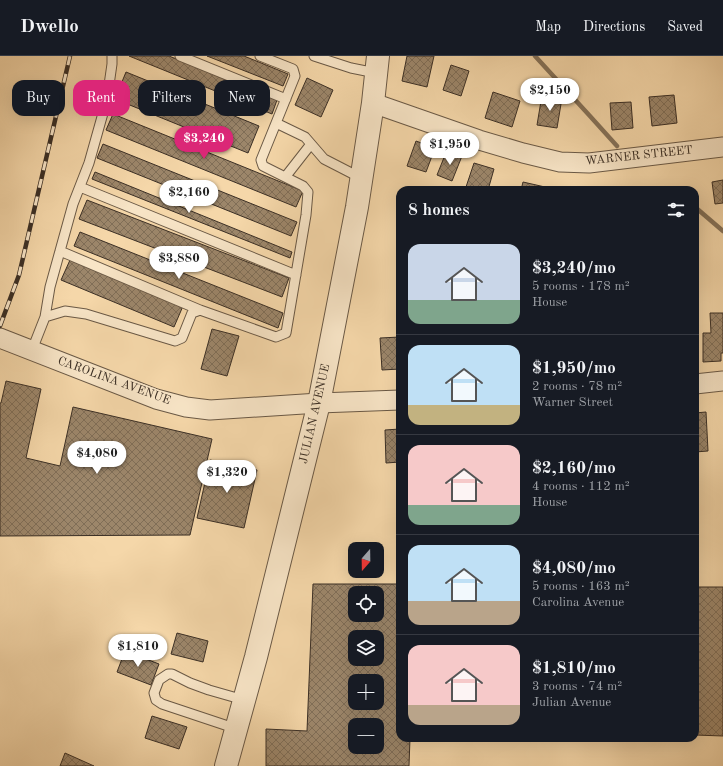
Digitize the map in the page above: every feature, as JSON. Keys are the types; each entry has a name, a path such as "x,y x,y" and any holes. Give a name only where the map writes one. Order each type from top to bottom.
{"street":[{"name":"JULIAN AVENUE","path":"226,766 256,657 319,404 356,214 373,103 377,64"},
{"name":"WARNER STREET","path":"373,103 479,140 560,162 589,163 723,147"},
{"name":"CAROLINA AVENUE","path":"0,338 156,399 186,407 210,410 396,400"},
{"path":"699,384 723,381"}],"lane":[{"path":"32,350 45,317 50,287 73,204 89,163 107,99 112,56"},
{"path":"180,56 286,99"},
{"path":"60,251 200,310 276,337 286,333 306,215 308,192 303,186 286,176 263,166 261,160 295,76 293,69 260,56"},
{"path":"315,56 351,68 377,64"},
{"path":"276,123 305,137 324,160 361,178"},
{"path":"286,176 311,144"},
{"path":"80,188 296,275"},
{"path":"45,317 65,312 86,314 175,341 182,338 192,312 200,310"},
{"path":"237,729 162,704 156,700 154,693 159,680 168,674 172,674 209,690 244,700"}],"building":[{"path":"129,56 169,56 228,80 214,80 214,90 206,87 206,80 188,80"},
{"path":"207,56 244,56 288,74 283,86"},
{"path":"407,56 434,56 427,87 402,81"},
{"path":"451,65 469,71 461,96 443,90"},
{"path":"126,72 146,80 138,80 138,108 130,105 130,80 123,80"},
{"path":"307,78 333,90 321,117 295,105"},
{"path":"493,92 520,101 512,127 485,118"},
{"path":"542,95 562,98 557,128 537,125"},
{"path":"674,95 677,123 652,126 649,97"},
{"path":"270,97 277,100 272,114 270,113"},
{"path":"631,102 633,128 612,130 610,103"},
{"path":"206,104 214,108 214,116 234,116 259,126 248,153 157,116 206,116"},
{"path":"112,116 118,116 303,191 296,207 106,130"},
{"path":"416,141 435,148 426,172 407,166"},
{"path":"103,144 297,222 291,236 97,158"},
{"path":"447,150 462,156 452,181 437,175"},
{"path":"474,163 494,169 489,186 466,186"},
{"path":"95,172 292,252 290,258 92,179"},
{"path":"723,180 723,203 715,204 712,182"},
{"path":"523,182 541,186 522,186"},
{"path":"87,200 289,278 282,297 79,219"},
{"path":"80,232 283,313 278,328 74,246"},
{"path":"70,260 183,306 174,327 61,280"},
{"path":"710,313 723,313 723,353 721,353 721,361 703,362 703,333 711,333"},
{"path":"212,329 239,336 227,376 201,369"},
{"path":"396,337 396,369 382,370 380,338"},
{"path":"6,381 41,389 26,458 60,466 73,407 212,439 190,535 0,536 0,403"},
{"path":"706,412 708,451 699,452 699,413"},
{"path":"396,429 396,462 386,463 385,430"},
{"path":"210,460 257,470 244,528 197,518"},
{"path":"313,584 396,584 396,742 410,742 409,766 266,766 266,729 307,731"},
{"path":"699,587 723,587 723,736 699,735"},
{"path":"177,633 208,641 203,662 171,654"},
{"path":"125,651 159,664 151,685 117,672"},
{"path":"152,716 187,727 179,749 145,738"},
{"path":"65,753 94,766 60,766"}],"waterway":[{"path":"535,56 617,146"},
{"path":"699,210 723,231"}],"railway":[{"path":"0,326 19,275 70,56"}]}
